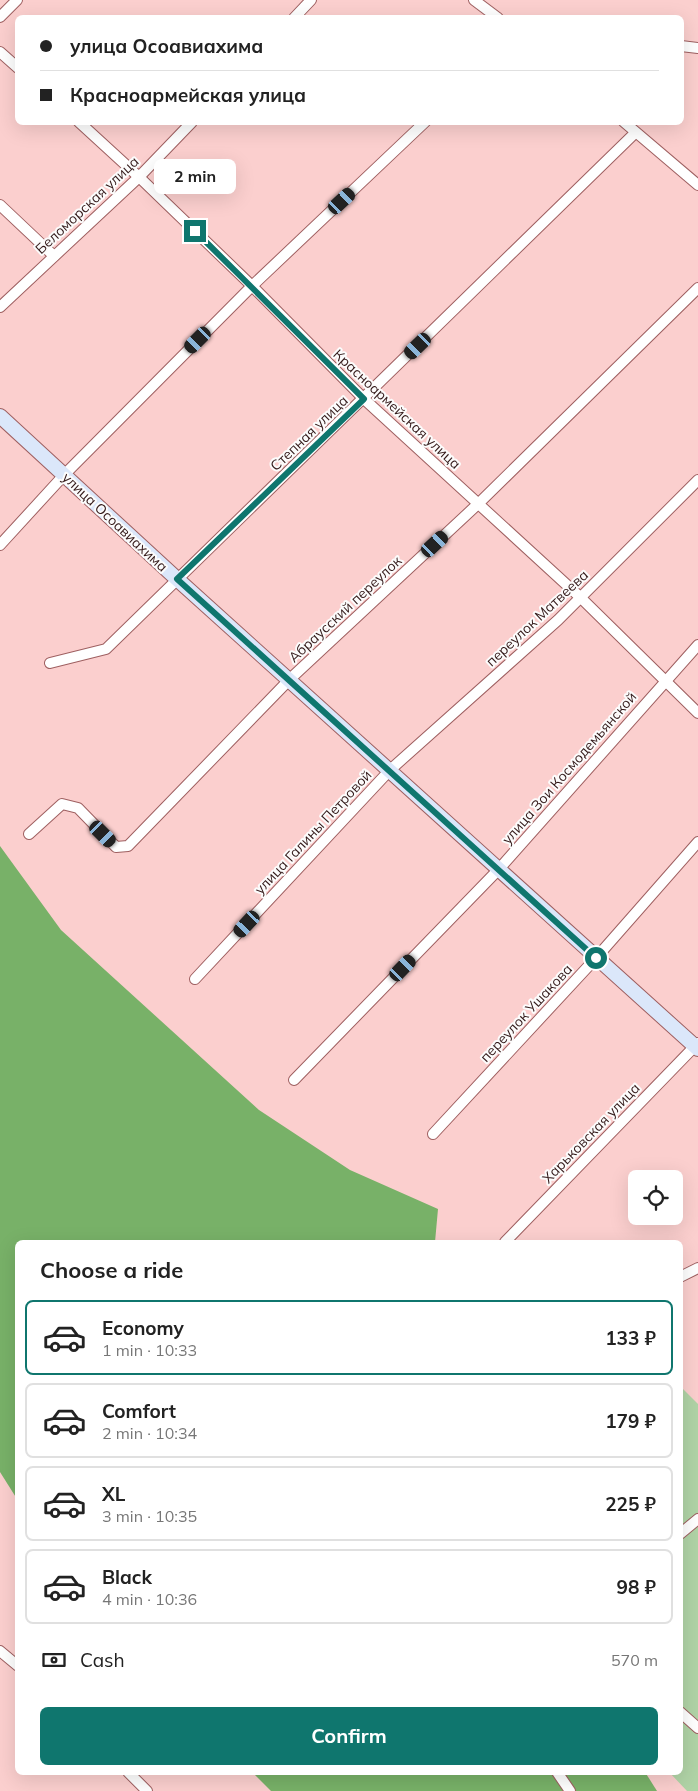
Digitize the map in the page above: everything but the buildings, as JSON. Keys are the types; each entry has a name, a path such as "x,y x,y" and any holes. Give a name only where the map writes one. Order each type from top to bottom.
{"street":[{"path":"0,17 17,0"},
{"path":"297,15 312,0"},
{"path":"474,0 494,15"},
{"path":"684,46 698,48"},
{"path":"0,52 15,65"},
{"name":"Красноармейская улица","path":"82,125 252,286 364,399 580,597 698,713"},
{"name":"Беломорская улица","path":"0,306 139,177 189,125"},
{"path":"0,545 65,474 252,286 422,125"},
{"path":"627,125 698,186"},
{"name":"Степная улица","path":"50,663 106,649 635,133"},
{"path":"0,206 54,256"},
{"name":"Абраусский переулок","path":"29,834 62,804 78,808 116,847 128,846 290,679 479,503 698,288"},
{"name":"улица Осоавиахима","path":"0,416 177,579 290,679 596,958 697,1046"},
{"name":"переулок Матвеева","path":"390,770 558,620 698,480"},
{"name":"улица Зои Космодемьянской","path":"294,1080 499,869 664,680 698,645"},
{"name":"улица Галины Петровой","path":"195,979 390,770"},
{"name":"переулок Ушакова","path":"433,1134 596,958 698,842"},
{"name":"Харьковская улица","path":"507,1240 697,1046"},
{"path":"683,1276 698,1268"},
{"path":"683,1532 698,1519"},
{"path":"0,1651 15,1664"},
{"path":"683,1715 698,1728"},
{"path":"131,1775 147,1791"},
{"path":"559,1775 570,1791"}],"green space":[{"path":"0,846 61,930 259,1110 350,1170 438,1209 435,1240 15,1240 15,1496 0,1472"},
{"path":"683,1389 698,1404 698,1791 687,1791 672,1775 683,1775"},
{"path":"255,1775 647,1775 657,1791 271,1791"}],"route":[{"path":"195,231 364,399 177,579 290,679 596,958"}]}
